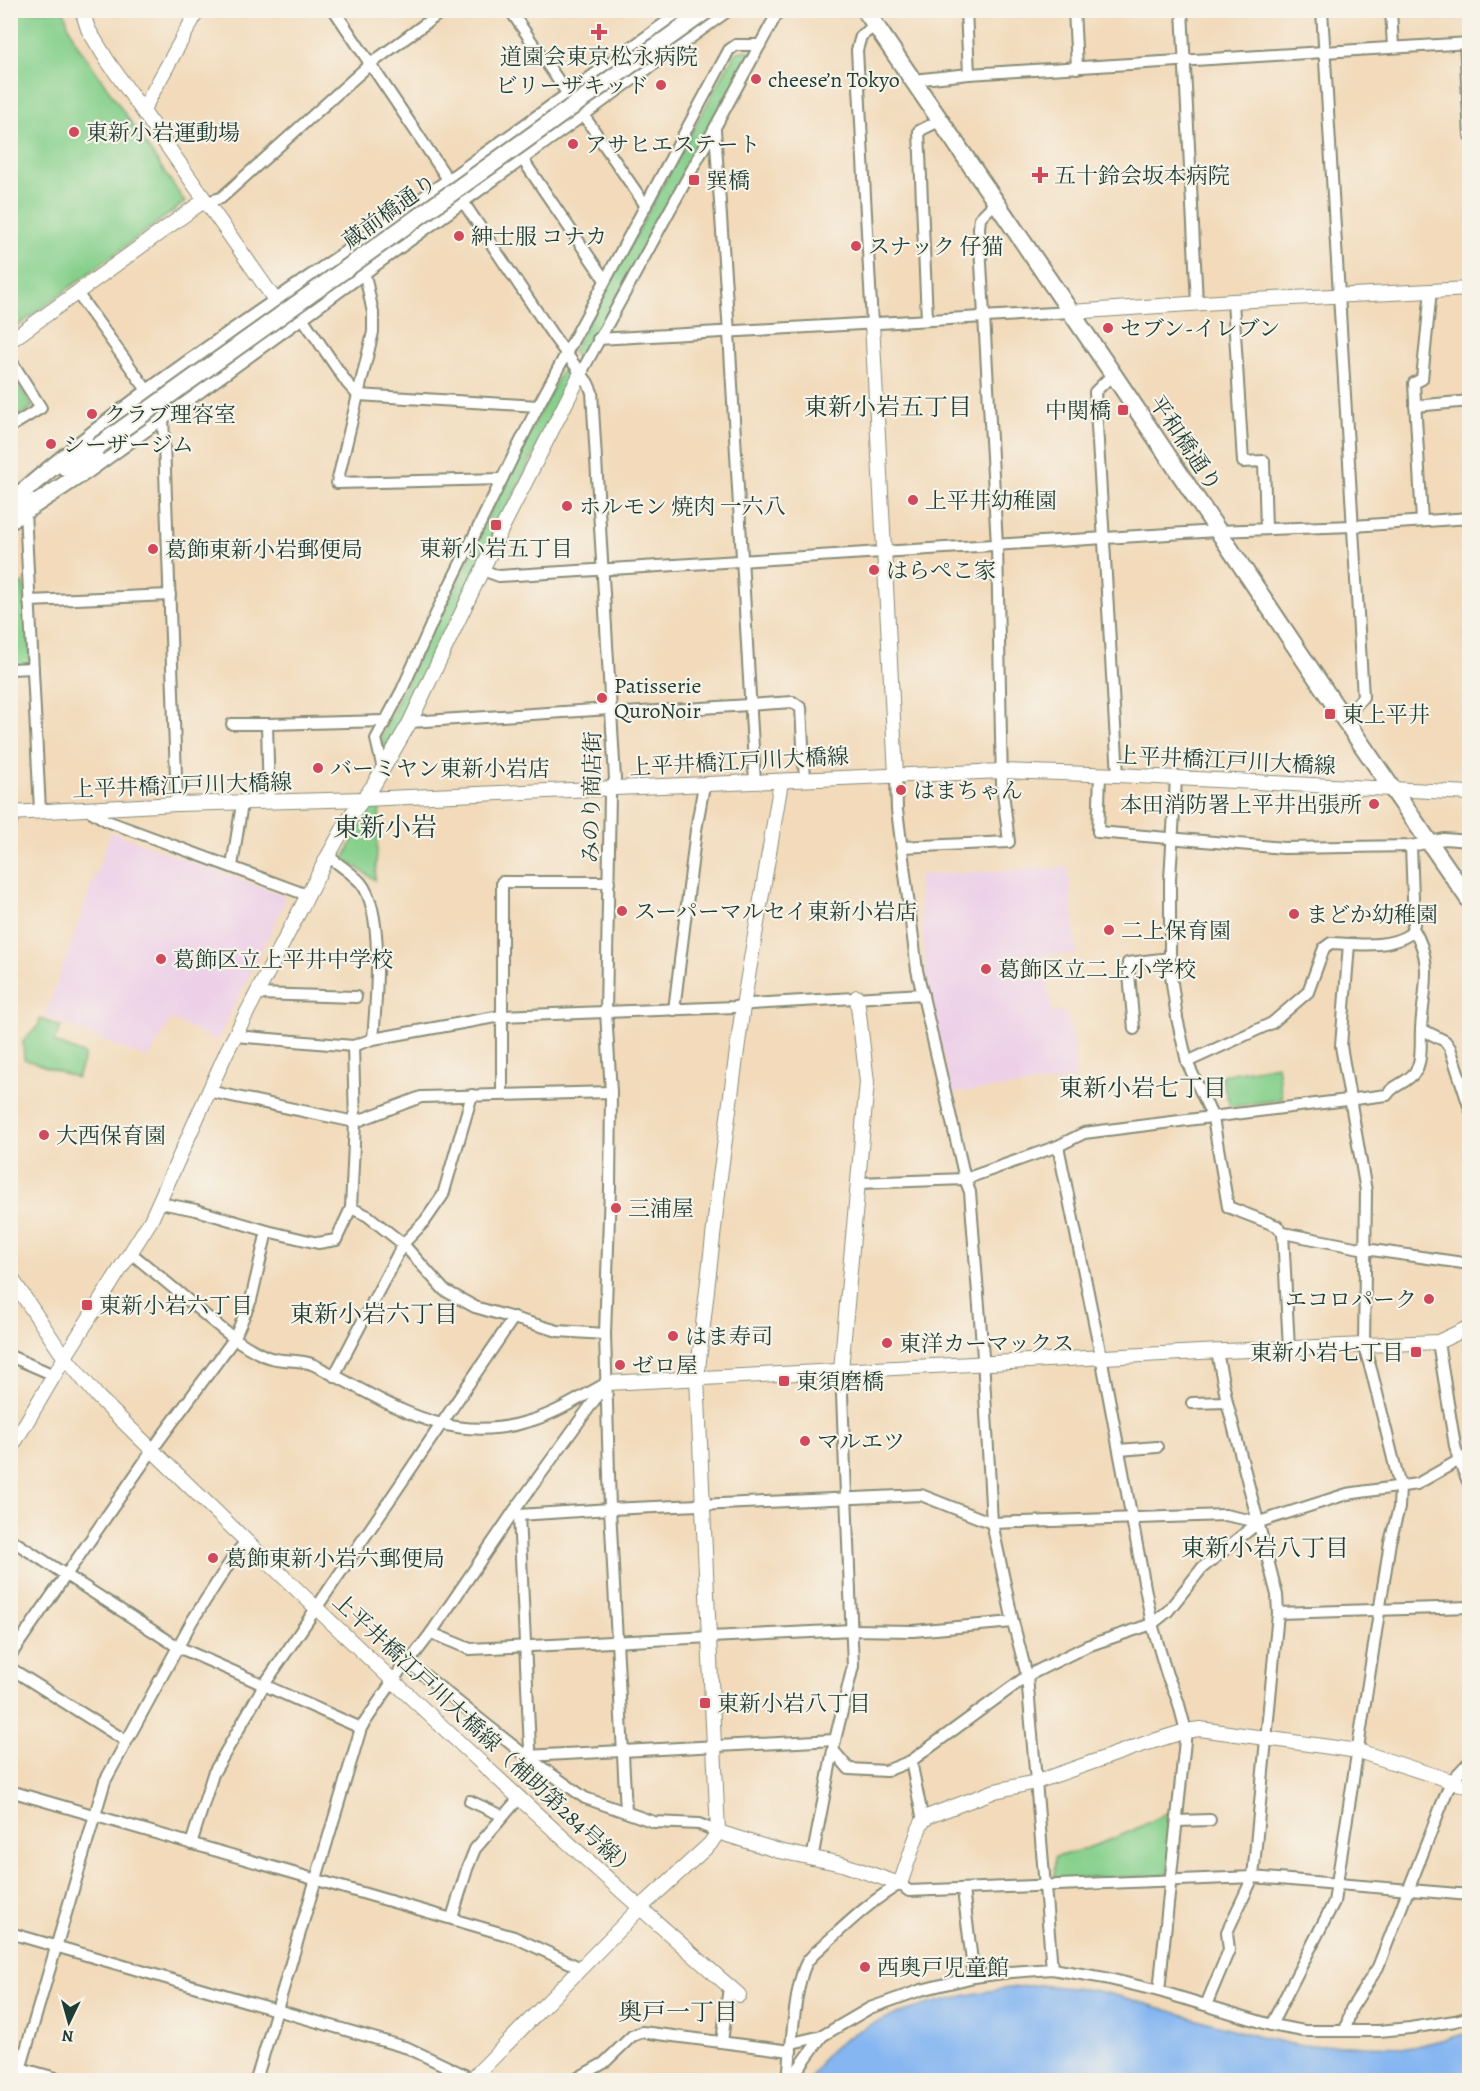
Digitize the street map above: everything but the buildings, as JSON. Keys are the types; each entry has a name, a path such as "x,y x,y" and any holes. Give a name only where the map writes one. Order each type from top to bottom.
{"main road":[{"name":"蔵前橋通り","path":"10,521 16,497 97,447 707,10"},
{"path":"16,497 87,470 724,10"},
{"name":"平和橋通り","path":"865,10 1344,719 1470,901"},
{"path":"16,497 72,450 149,393 450,183 683,12"},
{"path":"251,320 258,322 264,328 265,336 262,343"}],"street":[{"path":"82,10 92,36 277,302 296,319 358,395 538,406"},
{"path":"143,110 198,10"},
{"name":"みのり商店街","path":"334,10 592,392 615,779 610,795 606,1012 611,1092 605,1334 610,1509 626,1811"},
{"path":"10,341 198,205 221,198 369,65 444,10"},
{"path":"510,10 569,96"},
{"path":"10,1450 132,1253 159,1203 208,1090 307,895 351,815 364,799 410,722 482,570 598,339 779,10"},
{"path":"966,10 969,74"},
{"path":"1074,10 1077,68"},
{"path":"1182,10 1197,303"},
{"path":"1322,10 1363,697 1344,719"},
{"path":"1391,10 1394,47"},
{"path":"875,26 861,36 857,50 896,793 917,970 965,1179 970,1192 992,1523 1027,1676 1052,1969"},
{"path":"913,80 969,74 1467,43 1470,136"},
{"path":"383,769 376,739 402,690 439,607 538,406 729,50 736,45 759,45"},
{"path":"582,113 646,206"},
{"path":"927,320 919,131 941,120"},
{"path":"715,130 755,782"},
{"path":"521,157 605,280"},
{"path":"902,847 1009,842 1002,771 997,545 980,218 996,202"},
{"path":"364,270 374,321 337,483 502,479"},
{"path":"598,339 1470,289"},
{"path":"1422,521 1414,383 1422,379 1431,290"},
{"path":"77,293 149,393"},
{"path":"1233,301 1243,462 1264,461 1266,529"},
{"path":"10,359 41,408 10,427"},
{"path":"1113,374 1095,392 1118,775"},
{"path":"1415,406 1470,401"},
{"path":"163,415 177,804"},
{"path":"16,497 29,601 40,811"},
{"path":"482,570 499,576 1217,531 1353,526 1470,518"},
{"path":"29,601 170,595"},
{"path":"10,669 33,668"},
{"path":"410,722 793,702 801,708 805,780"},
{"path":"232,724 384,721"},
{"path":"267,724 268,802"},
{"name":"上平井橋江戸川大橋線","path":"12,818 40,811 177,804 242,804 1002,771 1470,793"},
{"path":"1100,775 1098,832 1284,848 1411,846 1444,840 1470,841"},
{"path":"1176,779 1170,969 1177,1018 1187,1062 1213,1118 1228,1207 1276,1227 1283,1233 1470,1264"},
{"path":"10,1933 408,2048 472,2080 640,1908 708,1846 718,1832 697,1378 719,1184 743,1006 781,782"},
{"path":"674,1010 696,830 704,784"},
{"path":"232,866 242,804"},
{"path":"87,809 106,821 307,895"},
{"path":"859,1183 965,1179 1058,1146 1084,1133 1387,1095 1391,1088 1410,1078 1419,1063 1428,967 1425,951 1413,928 1411,846"},
{"path":"328,856 361,883 373,907 377,973 373,1039"},
{"path":"502,1094 502,882 609,882"},
{"path":"1187,1062 1272,1023 1308,992 1324,948 1331,943 1365,945 1391,943 1410,934 1413,928"},
{"path":"1271,2025 1334,1902 1390,1542 1399,1508 1400,1486 1364,1346 1366,1191 1341,1046 1349,944"},
{"path":"1134,1029 1128,963 1170,958"},
{"path":"257,994 356,997"},
{"path":"235,1036 353,1046 373,1039 501,1016 674,1010 923,994"},
{"path":"812,1859 834,1745 854,1666 841,1370 867,1082 857,997"},
{"path":"1421,1029 1445,1041 1450,1048 1470,1109"},
{"path":"159,1203 196,1210 318,1244 336,1240 351,1208 355,1122 353,1046"},
{"path":"208,1090 355,1122 421,1097 611,1092"},
{"path":"334,1376 403,1244 425,1221 443,1195 472,1095"},
{"path":"1058,1146 1152,1624 1186,1731 1158,1991"},
{"path":"351,1208 368,1216 403,1244 444,1290 475,1307 558,1331 605,1334"},
{"path":"10,1656 152,1450 234,1339 251,1300 267,1231"},
{"path":"1283,1233 1289,1349"},
{"path":"132,1253 234,1339 267,1358 311,1364 394,1407 440,1425 472,1428 506,1427 533,1420 565,1407 607,1383 1438,1342 1470,1327"},
{"name":"上平井橋江戸川大橋線（補助第284号線）","path":"10,1276 65,1358 98,1397 393,1681 640,1908 734,1991"},
{"path":"191,1844 213,1774 264,1685 514,1317"},
{"path":"1438,1342 1459,1461 1470,1486"},
{"path":"1206,2005 1229,1950 1227,1932 1253,1877 1278,1613 1277,1595 1216,1352"},
{"path":"10,1356 54,1376"},
{"path":"256,2080 362,1728 393,1681 431,1633 607,1383"},
{"path":"1192,1403 1227,1402"},
{"path":"1119,1450 1157,1447"},
{"path":"834,1745 849,1769 886,1771 911,1761 1027,1676 1087,1646 1152,1624 1168,1611 1202,1568 1259,1522 1347,1494 1417,1484 1470,1454"},
{"path":"517,1513 921,1495 992,1523 1225,1515 1259,1522"},
{"path":"517,1513 527,1646 530,1749 526,1756"},
{"path":"10,1539 178,1647 362,1728"},
{"path":"17,2080 105,1781 192,1621 236,1553 247,1541"},
{"path":"1278,1613 1470,1607"},
{"path":"431,1633 470,1649 852,1630 914,1631 1013,1622"},
{"path":"408,1662 526,1756 585,1798 654,1821 699,1824 779,1851 842,1864 900,1884 909,1892 1253,1877 1470,1895"},
{"path":"10,1668 126,1741"},
{"path":"923,1821 936,1812 995,1791 1036,1782 1144,1744 1200,1729 1358,1750 1470,1787"},
{"path":"526,1756 715,1746 834,1745"},
{"path":"789,2080 791,2047 802,1974 808,1961 859,1913 881,1895 900,1884 923,1821 911,1761"},
{"path":"1345,2031 1351,2009 1378,1967 1451,1781 1470,1761"},
{"path":"10,1791 514,1937 581,1968"},
{"path":"452,1918 475,1849 520,1797"},
{"path":"470,1801 503,1816"},
{"path":"1177,1821 1210,1820"},
{"path":"963,1890 974,1977"},
{"path":"574,2080 604,2063 632,2036 642,2032 722,2042 791,2047 822,2036 870,2008 921,1990 974,1977 1052,1969 1105,1978 1158,1991 1271,2025 1304,2031 1410,2028 1470,2017"},
{"path":"722,2042 734,1991"},
{"path":"789,2080 822,2036"},
{"path":"20,2068 63,2080"}],"shaded area":[{"name":"葛飾区立上平井中学校","path":"111,832 283,895 285,902 217,1041 171,1019 148,1059 45,1016"},
{"name":"葛飾区立二上小学校","path":"1068,867 1077,955 1044,954 1052,1013 1065,1012 1074,1045 1075,1080 952,1093 927,983 918,880 920,875"}],"green space":[{"name":"東新小岩運動場","path":"10,11 64,11 80,50 185,202 11,331"},
{"path":"745,50 753,52 580,361 572,352 735,53"},
{"path":"566,367 571,372 571,378 385,753 381,737 438,614 456,588 491,510 563,368"},
{"path":"10,374 33,407 10,422"},
{"path":"24,582 32,667 11,668 11,593"},
{"path":"370,804 380,805 375,880 344,859"},
{"path":"40,1019 61,1027 54,1042 85,1055 77,1078 24,1059 23,1041 38,1026"},
{"path":"1277,1065 1282,1099 1230,1107 1221,1075"},
{"path":"1174,1809 1168,1875 1054,1880 1055,1857 1116,1838"}],"water":[{"path":"1039,1985 1093,1990 1119,1996 1259,2037 1297,2045 1414,2047 1469,2033 1469,2080 809,2080 827,2054 846,2039 897,2014 957,1997"}],"place":[{"name":"道園会東京松永病院","path":"599,32"},
{"name":"cheese’n Tokyo","path":"756,79"},
{"name":"ビリーザキッド","path":"661,85"},
{"name":"東新小岩運動場","path":"74,132"},
{"name":"アサヒエステート","path":"573,144"},
{"name":"五十鈴会坂本病院","path":"1040,175"},
{"name":"巽橋","path":"694,180"},
{"name":"紳士服 コナカ","path":"459,236"},
{"name":"スナック 仔猫","path":"856,246"},
{"name":"セブン-イレブン","path":"1108,328"},
{"name":"中関橋","path":"1123,410"},
{"name":"クラブ理容室","path":"92,414"},
{"name":"シーザージム","path":"51,444"},
{"name":"上平井幼稚園","path":"913,500"},
{"name":"ホルモン 焼肉 一六八","path":"567,506"},
{"name":"東新小岩五丁目","path":"496,525"},
{"name":"葛飾東新小岩郵便局","path":"153,549"},
{"name":"はらぺこ家","path":"874,570"},
{"name":"Patisserie QuroNoir","path":"602,698"},
{"name":"東上平井","path":"1330,714"},
{"name":"バーミヤン東新小岩店","path":"318,768"},
{"name":"はまちゃん","path":"901,790"},
{"name":"本田消防署上平井出張所","path":"1374,804"},
{"name":"スーパーマルセイ東新小岩店","path":"622,911"},
{"name":"まどか幼稚園","path":"1294,914"},
{"name":"二上保育園","path":"1109,930"},
{"name":"葛飾区立上平井中学校","path":"161,959"},
{"name":"葛飾区立二上小学校","path":"986,969"},
{"name":"大西保育園","path":"44,1135"},
{"name":"三浦屋","path":"616,1208"},
{"name":"エコロパーク","path":"1429,1299"},
{"name":"東新小岩六丁目","path":"87,1305"},
{"name":"はま寿司","path":"673,1336"},
{"name":"東洋カーマックス","path":"887,1343"},
{"name":"東新小岩七丁目","path":"1416,1352"},
{"name":"ゼロ屋","path":"620,1365"},
{"name":"東須磨橋","path":"784,1381"},
{"name":"マルエツ","path":"805,1441"},
{"name":"葛飾東新小岩六郵便局","path":"213,1558"},
{"name":"東新小岩八丁目","path":"705,1703"},
{"name":"西奥戸児童館","path":"865,1967"}],"district":[{"name":"東新小岩五丁目","path":"888,407"},
{"name":"東新小岩","path":"385,827"},
{"name":"東新小岩七丁目","path":"1143,1088"},
{"name":"東新小岩六丁目","path":"374,1314"},
{"name":"東新小岩八丁目","path":"1265,1548"},
{"name":"奥戸一丁目","path":"678,2012"}]}
